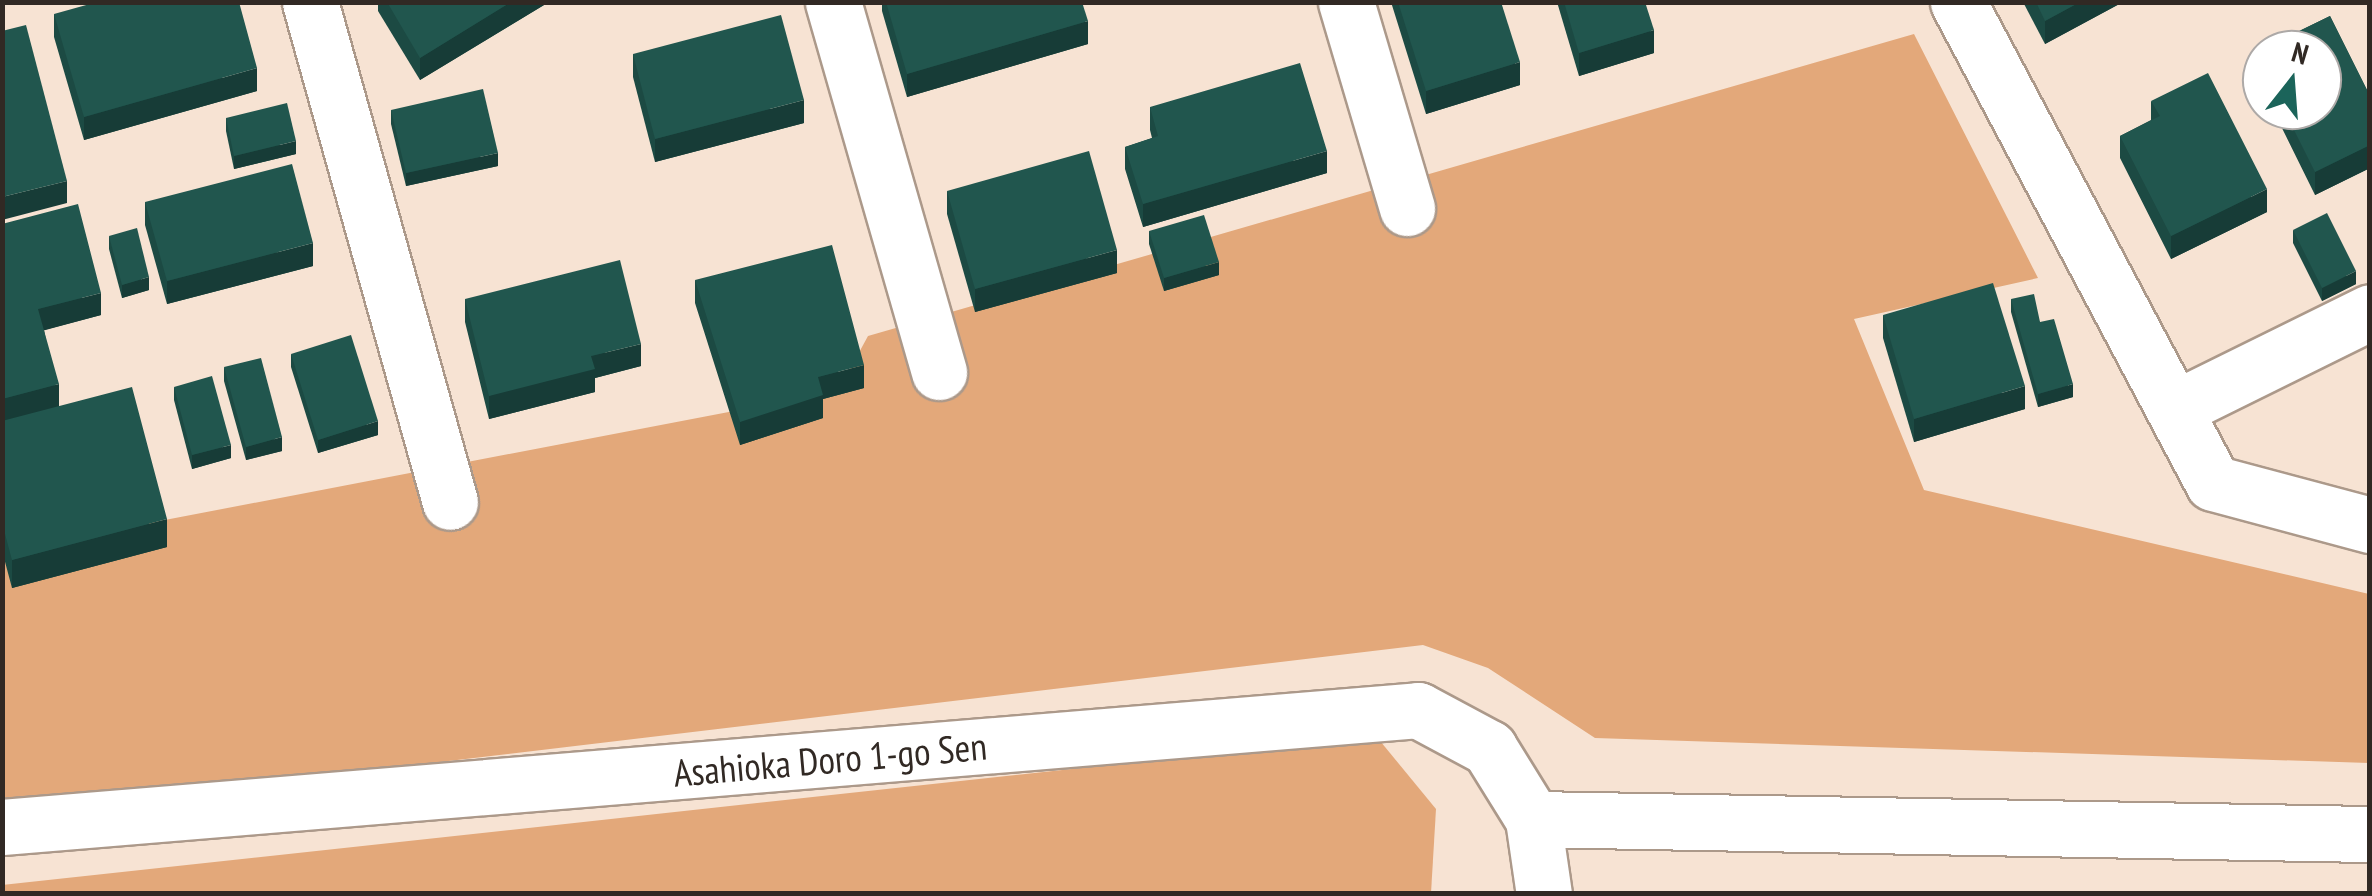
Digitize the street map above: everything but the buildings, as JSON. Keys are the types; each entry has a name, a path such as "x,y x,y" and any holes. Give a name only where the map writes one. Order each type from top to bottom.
{"street":[{"path":"310,2 450,502"},
{"path":"832,2 939,372"},
{"path":"1346,2 1408,208"},
{"path":"1958,2 2213,483 2370,525"},
{"path":"2176,408 2370,312"},
{"name":"Asahioka Doro 1-go Sen","path":"2,827 1418,710 1489,748 1533,820 1544,894"},
{"path":"1533,820 2370,834"}],"shaded area":[{"path":"1914,34 2038,278 1854,319 1924,490 2369,594 2369,763 1595,738 1488,668 1423,645 3,814 3,551 838,391 868,336"},
{"path":"1376,736 1436,809 1431,893 3,894 2,885"}]}
